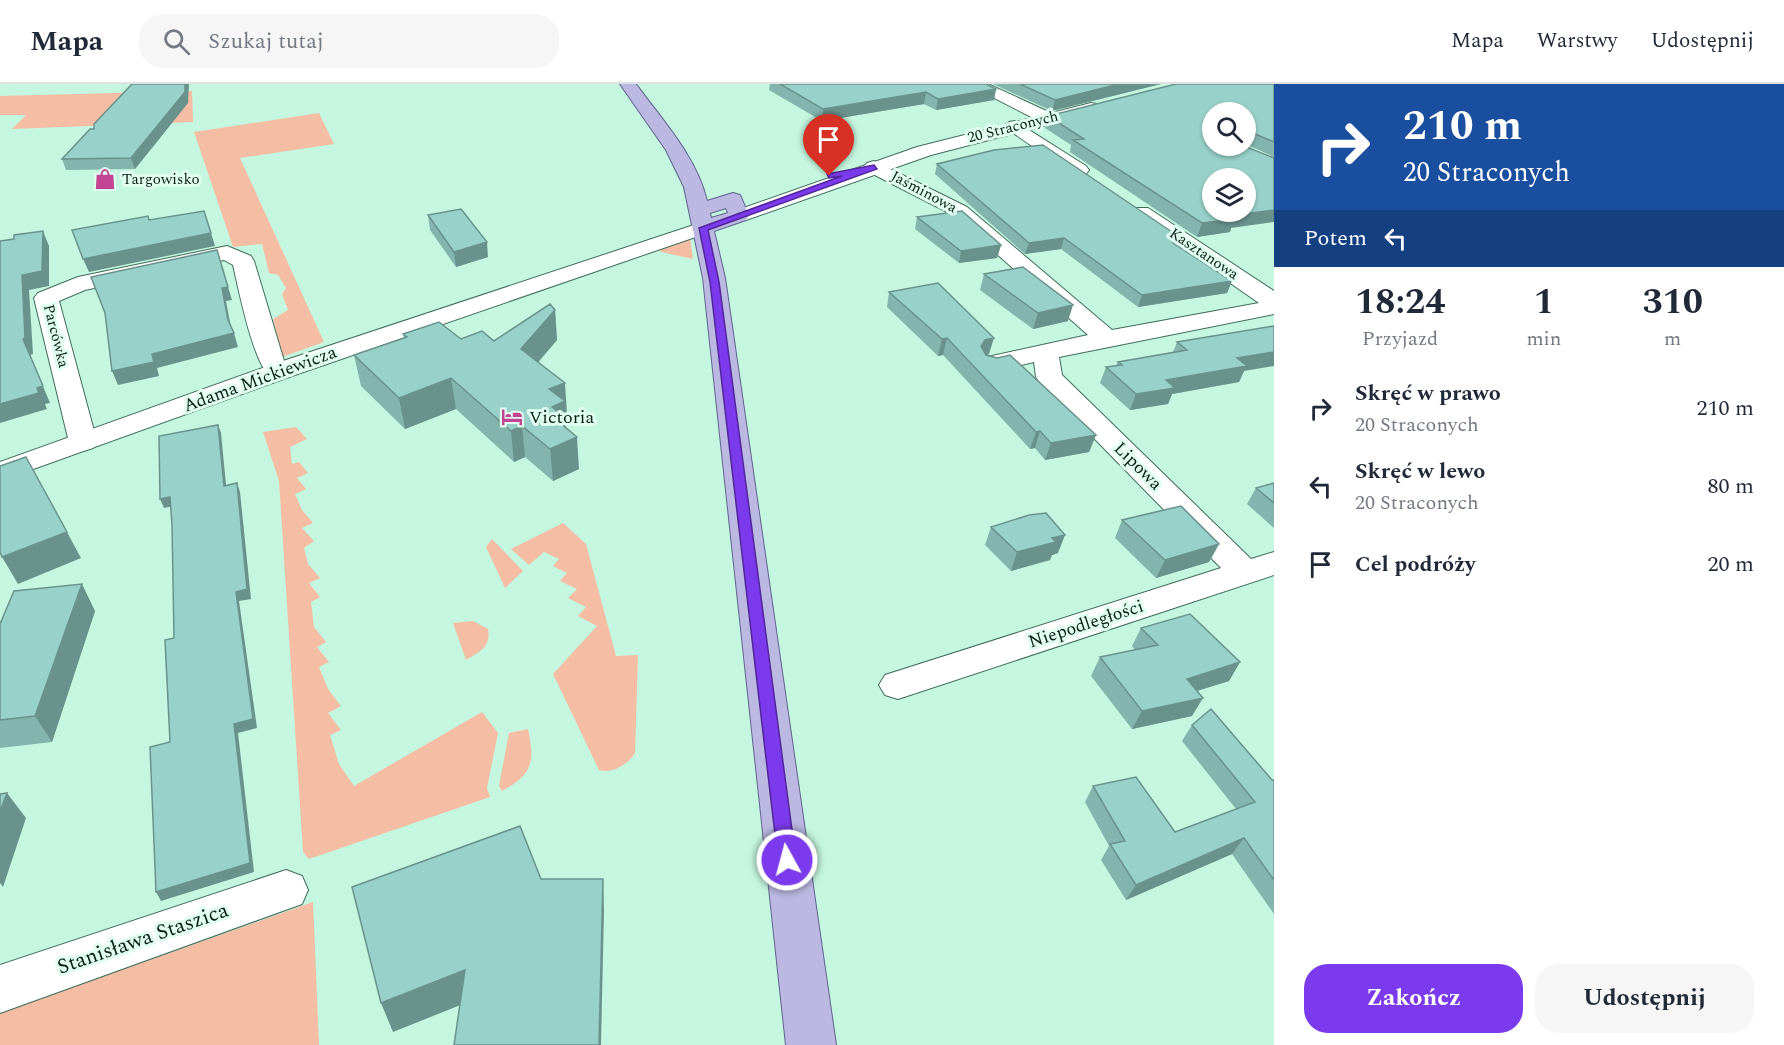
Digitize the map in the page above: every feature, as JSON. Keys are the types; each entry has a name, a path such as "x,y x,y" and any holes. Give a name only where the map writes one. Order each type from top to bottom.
{"main road":[{"path":"628,84 683,165 694,187 714,282 811,1045"},
{"name":"20 Straconych","path":"701,219 736,207"}],"street":[{"path":"975,84 1047,118"},
{"name":"20 Straconych","path":"736,207 1015,126 1112,103"},
{"path":"1015,126 1098,183"},
{"name":"Jaśminowa","path":"874,167 960,211 1107,338"},
{"name":"Kasztanowa","path":"1128,203 1274,302"},
{"name":"Adama Mickiewicza","path":"0,472 280,371 521,288 640,232 701,219"},
{"name":"Parcówka","path":"83,442 46,298 78,284 227,253 243,261 272,364 280,371"},
{"path":"992,364 1107,338 1274,307"},
{"name":"Lipowa","path":"1046,352 1049,377 1259,568"},
{"name":"Niepodległości","path":"898,685 1259,568"},
{"name":"Stanisława Staszica","path":"0,989 286,890"}],"shaded area":[{"path":"192,91 193,122 12,129 26,115 0,115 0,96"},
{"path":"319,113 334,144 240,158 324,342 282,357 273,319 288,310 282,294 286,288 278,275 269,273 262,244 233,247 194,132"},
{"path":"690,238 693,259 661,252 660,249"},
{"path":"296,427 307,439 290,447 292,464 299,462 308,473 297,478 306,489 295,494 302,510 313,523 302,528 314,541 304,548 308,564 320,578 309,583 320,597 311,602 314,627 326,642 317,647 329,662 319,667 328,689 341,706 328,713 341,730 330,735 339,764 354,786 482,712 498,733 487,788 490,797 309,859 303,852 279,481 263,432"},
{"path":"563,523 586,544 616,656 638,655 635,753 624,764 609,771 599,770 553,674 597,626 578,616 586,607 568,598 577,589 560,581 567,573 553,566 559,559 544,552 529,565 511,549"},
{"path":"492,539 523,571 505,588 486,547"},
{"path":"473,621 488,629 488,640 480,651 466,660 453,623"},
{"path":"528,729 531,750 529,766 520,779 502,791 499,786 509,733"},
{"path":"313,902 319,1045 0,1045 0,1013"}],"building":[{"path":"132,84 185,84 185,92 131,158 62,159 90,129 94,129 94,124"},
{"path":"780,84 986,84 996,89 938,99 926,92 823,109"},
{"path":"1020,84 1119,84 1055,100"},
{"path":"1176,84 1274,84 1274,142 1256,134 1256,102 1202,102 1202,156 1256,156 1256,151 1274,158 1274,210 1256,212 1256,168 1202,168 1202,222 1210,222 1202,223 1073,140 1084,139 1048,116"},
{"path":"1043,145 1178,236 1173,237 1180,242 1173,243 1232,281 1142,295 1064,238 1029,243 937,164 994,150"},
{"path":"461,209 487,242 454,252 428,215"},
{"path":"204,211 211,233 83,259 72,230 148,216 149,220"},
{"path":"962,211 1001,245 961,251 917,217"},
{"path":"43,231 42,271 22,275 25,338 23,339 43,386 37,388 39,393 0,404 0,241 14,239 14,235"},
{"path":"217,250 228,287 222,288 228,320 234,333 152,354 154,362 112,371 105,313 91,277"},
{"path":"1023,267 1073,305 1038,313 984,274"},
{"path":"938,283 994,338 985,340 981,346 986,355 997,358 1010,355 1096,435 1051,443 1040,431 1036,432 947,338 942,339 889,292"},
{"path":"550,304 555,310 521,349 565,383 549,389 565,401 552,407 561,414 553,417 577,437 550,449 522,426 511,431 451,378 399,398 354,355 407,337 403,334 439,322 461,339 482,331 494,341"},
{"path":"1274,326 1274,352 1237,358 1247,366 1166,380 1175,388 1136,394 1106,367 1122,365 1118,362 1187,350 1177,342"},
{"path":"218,425 224,486 237,483 247,589 236,592 253,719 234,724 250,863 156,892 150,747 170,742 165,640 174,638 170,497 160,499 159,436"},
{"path":"26,457 67,532 2,557 0,552 0,466"},
{"path":"1274,483 1274,503 1256,488"},
{"path":"1181,506 1219,544 1165,560 1122,520"},
{"path":"1046,513 1065,535 1052,538 1056,542 1017,552 991,527 1029,515"},
{"path":"82,584 35,716 0,720 0,624 14,591"},
{"path":"1190,614 1240,662 1187,679 1203,698 1142,711 1100,657 1158,645 1141,628"},
{"path":"1211,709 1274,780 1274,880 1244,838 1136,885 1110,844 1125,841 1093,786 1136,777 1175,832 1255,802 1192,725"},
{"path":"7,793 0,812 0,794"},
{"path":"520,826 541,879 603,879 599,1045 454,1045 465,970 381,1003 352,887"}],"place":[{"name":"Targowisko","path":"105,179"},
{"name":"Victoria","path":"512,417"}],"route":[{"path":"787,860 714,282 703,228 790,199 874,167 829,176"}]}
